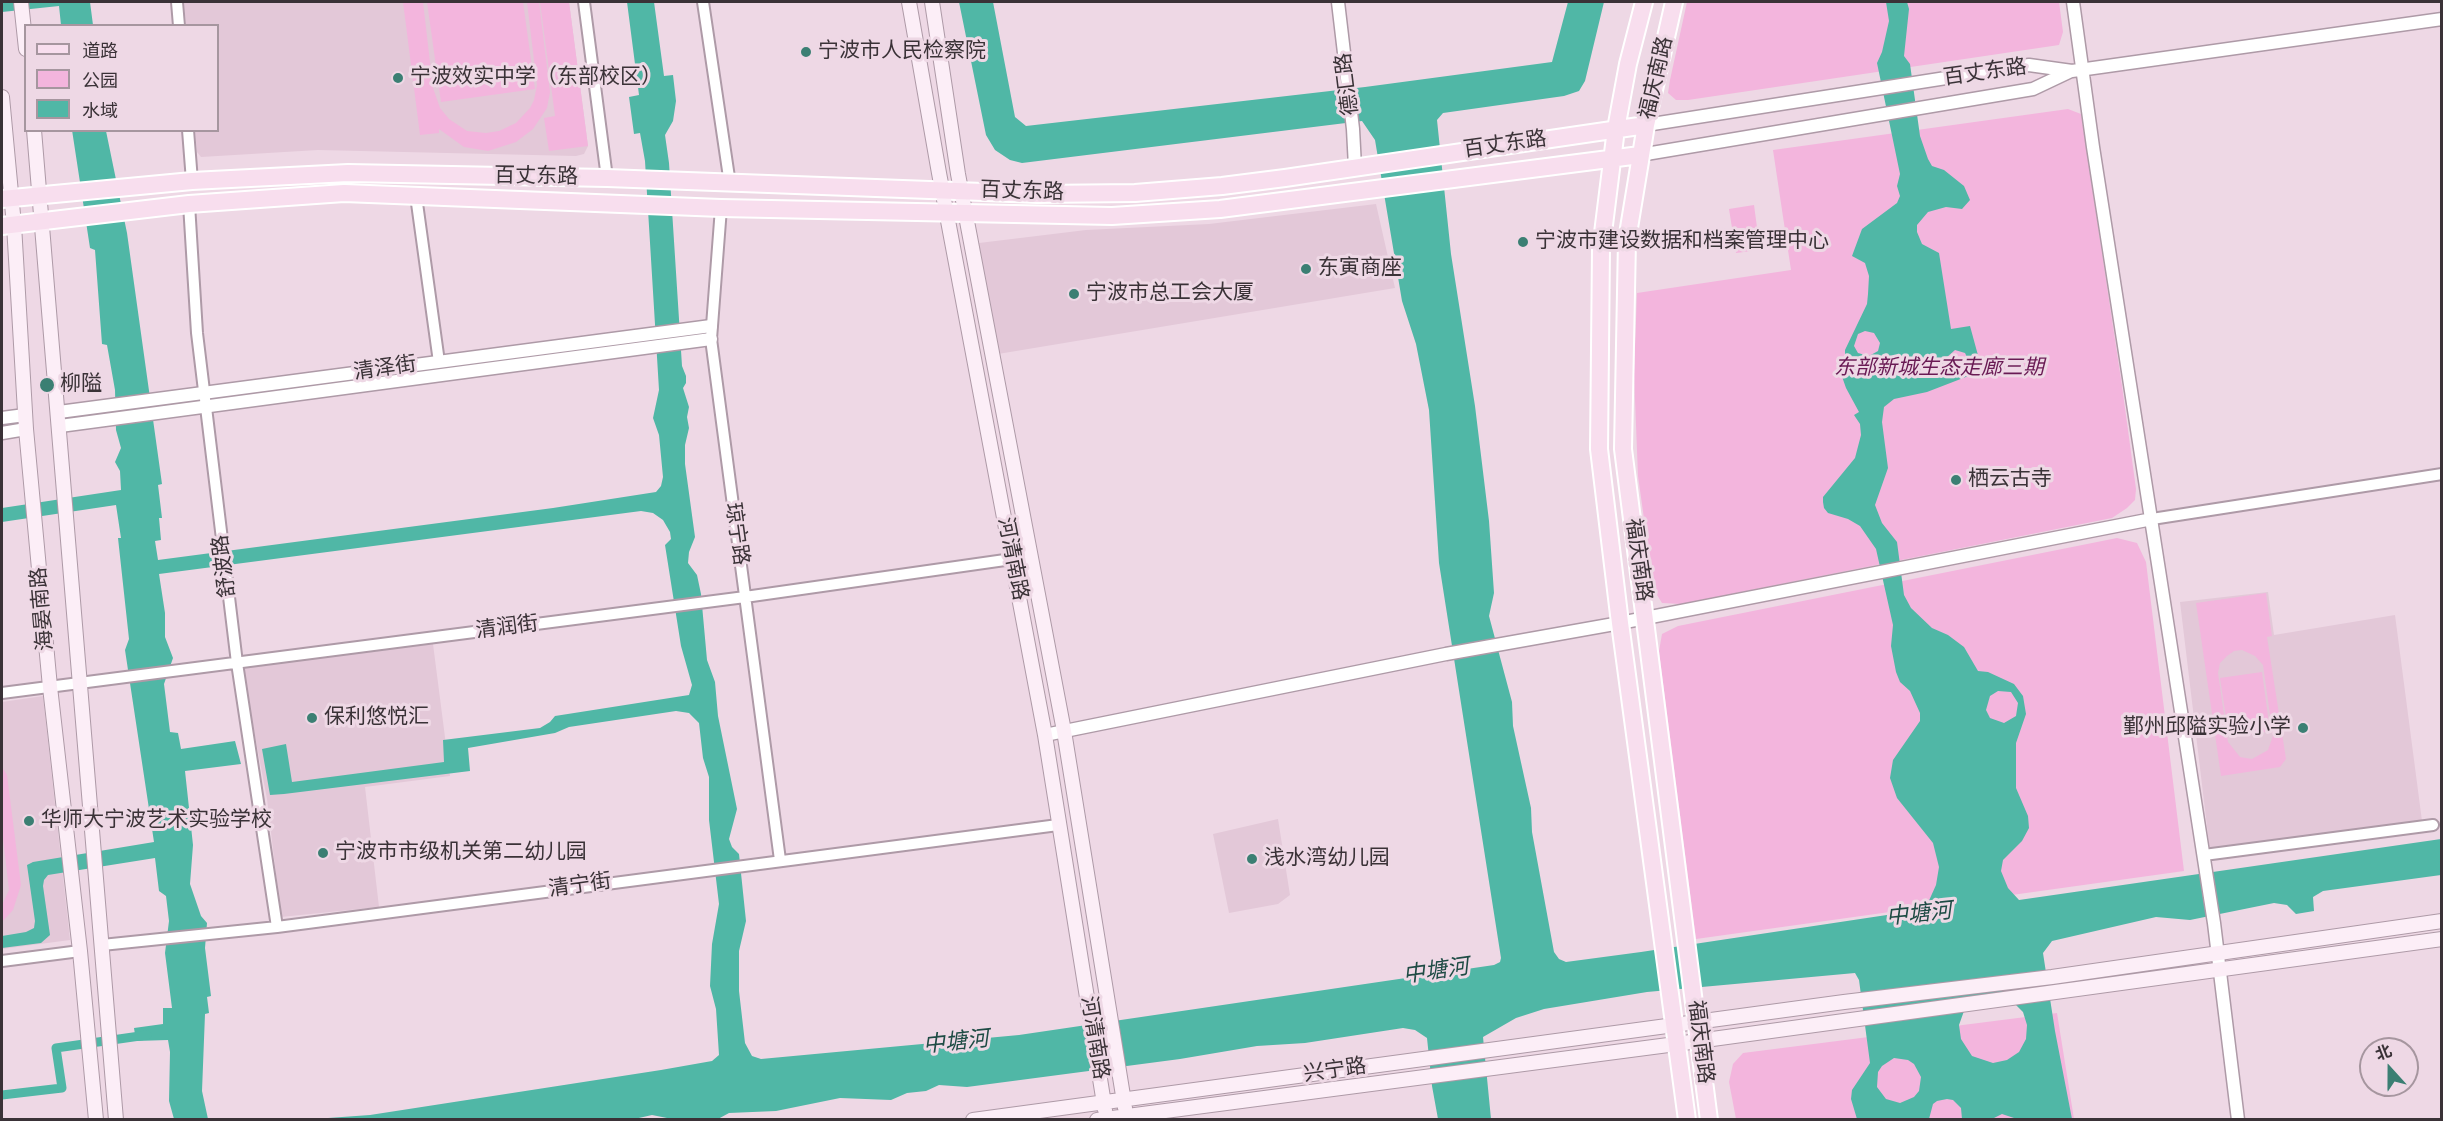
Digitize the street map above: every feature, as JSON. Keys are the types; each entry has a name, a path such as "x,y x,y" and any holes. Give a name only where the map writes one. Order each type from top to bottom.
{"main road":[{"name":"河清南路","path":"909,2 946,213 1045,735 1058,825 1093,1025 1104,1102 1101,1119"},
{"name":"河清南路","path":"932,2 965,214 1064,731 1126,1115"},
{"name":"福庆南路","path":"1644,2 1628,64 1616,129 1601,249 1599,449 1667,982 1687,1119"},
{"name":"福庆南路","path":"1674,2 1646,125 1626,240 1623,449 1710,1119"},
{"path":"21,8 24,33"},
{"name":"海晏南路","path":"2,97 8,226 50,687 80,951 96,1119"},
{"name":"百丈东路","path":"6,198 192,181 348,173 607,178 1036,194 1166,191 1222,186 1646,125"},
{"name":"海晏南路","path":"34,132 116,1119"},
{"name":"百丈东路","path":"8,226 189,204 344,192 721,208 1112,216 1165,214 1399,187 1640,155"},
{"name":"兴宁路","path":"973,1119 1488,1052 1844,1002 2052,977 2442,921"},
{"path":"1101,1119 1700,1041 2442,939"}],"street":[{"path":"177,2 179,24"},
{"path":"584,2 607,178"},
{"path":"703,2 730,184"},
{"name":"德汇路","path":"1338,2 1353,129 1355,167"},
{"path":"2073,2 2078,70 2093,147 2204,857 2238,1119"},
{"path":"2078,70 2442,19"},
{"name":"百丈东路","path":"1646,125 2029,65 2078,70"},
{"name":"百丈东路","path":"1640,155 2033,89 2078,70"},
{"path":"188,132 192,181"},
{"path":"416,196 439,362"},
{"name":"舒波路","path":"189,204 197,333 237,663 277,927"},
{"name":"琼宁路","path":"721,208 711,332 780,860"},
{"name":"清泽街","path":"205,399 439,362 711,332"},
{"name":"清泽街","path":"59,419 711,332"},
{"path":"2,418 26,422"},
{"path":"2,433 26,422"},
{"path":"1045,735 1446,654 1620,623 2152,519 2442,474"},
{"name":"清润街","path":"2,693 709,602 1012,559"},
{"name":"清宁街","path":"102,945 277,927 1058,825"},
{"path":"2204,857 2433,825"},
{"path":"2,961 80,951"}],"shaded area":[{"name":"宁波效实中学（东部校区）","path":"184,2 569,2 588,146 584,154 576,156 318,150 201,157 197,152 195,132 219,132 219,24 186,24"},
{"path":"1376,204 1395,288 998,354 979,243 1086,230 1209,224"},
{"name":"鄞州邱隘实验小学","path":"2268,592 2274,635 2395,615 2422,821 2210,851 2180,602"},
{"path":"433,644 450,776 365,787 379,907 281,917 267,799 242,668"},
{"name":"华师大宁波艺术实验学校","path":"43,696 70,940 2,949 2,702"},
{"name":"浅水湾幼儿园","path":"1278,819 1290,895 1278,904 1229,913 1213,834"}],"green space":[{"path":"403,2 423,2 433,88 440,108 449,119 467,131 486,133 499,131 516,123 534,100 537,85 527,2 539,2 550,92 547,108 533,129 516,142 488,151 464,147 439,129 439,133 420,135"},
{"path":"427,2 523,2 535,89 441,102"},
{"path":"540,2 569,2 588,146 549,151 544,118 555,116"},
{"path":"1687,2 2059,2 2063,32 2059,45 1676,100 1668,93"},
{"name":"东部新城生态走廊三期","path":"2068,109 2081,114 2122,386 2136,489 2135,500 2112,518 1681,604 1662,603 1654,590 1638,476 1634,374 1637,293 1791,270 1773,150"},
{"path":"1754,205 1760,250 1736,253 1729,209"},
{"path":"2117,538 2137,543 2146,562 2184,871 1696,939 1659,651 1662,634 1678,626"},
{"path":"2266,593 2272,636 2267,637 2286,759 2280,767 2221,776 2196,603","holes":["2242,650 2255,656 2263,665 2273,736 2268,750 2252,759 2240,757 2228,742 2218,673 2220,663 2234,651"]},
{"path":"2262,672 2270,731 2229,737 2220,678"},
{"path":"2,767 7,775 21,885 13,910 2,922 2,905 9,890 2,830"},
{"path":"2057,1013 2074,1119 1736,1119 1729,1082 1733,1064 1743,1053"}],"water":[{"path":"2,2 90,2 93,24 61,24 59,6 2,12"},
{"name":"中塘河","path":"627,2 654,2 664,76 673,75 676,101 673,121 665,135 669,163 682,366 686,376 683,388 689,407 685,464 695,537 689,552 688,563 697,575 701,594 707,660 715,682 718,716 737,809 729,839 732,847 739,854 746,921 739,951 739,991 745,1043 752,1056 761,1059 1019,1035 1494,965 1500,962 1501,958 1439,563 1429,410 1416,344 1402,301 1375,140 1362,121 1022,163 1010,160 995,150 986,135 959,2 993,2 1015,117 1026,126 1365,87 1552,62 1568,2 1604,2 1585,81 1579,91 1564,96 1443,113 1437,120 1451,254 1475,406 1489,521 1494,593 1489,616 1512,702 1513,726 1531,808 1532,832 1554,952 1559,959 1566,962 1641,952 1920,910 1927,905 1936,885 1939,867 1933,843 1897,798 1890,778 1893,760 1920,721 1920,713 1910,691 1900,682 1896,672 1891,646 1893,625 1876,549 1860,526 1848,519 1828,513 1823,502 1823,497 1855,458 1861,435 1860,424 1854,415 1859,412 1846,388 1839,368 1845,367 1845,350 1867,304 1869,276 1865,263 1852,256 1862,229 1897,203 1900,196 1897,186 1900,174 1877,63 1889,21 1886,2 1907,2 1909,9 1904,56 1910,64 1920,136 1928,159 1932,166 1944,170 1964,186 1970,200 1962,209 1946,207 1928,212 1917,225 1917,232 1922,244 1939,253 1951,329 1970,326 1979,359 1977,368 1971,375 1927,392 1894,399 1884,407 1882,422 1888,468 1875,505 1882,523 1897,542 1904,595 1911,608 1932,628 1948,635 1964,647 1978,671 1988,672 2014,684 2023,696 2026,714 2016,743 2016,788 2028,816 2029,828 2022,841 2003,860 2001,871 2008,888 2019,900 2441,839 2441,875 2323,891 2313,897 2314,911 2296,914 2287,905 2274,903 2190,920 2156,917 2052,941 2043,953 2072,1119 2017,1119 2002,1114 1992,1119 1962,1119 1961,1108 1953,1100 1947,1099 1933,1104 1929,1119 1857,1119 1851,1099 1852,1090 1870,1063 1859,980 1855,973 1647,992 1544,1009 1516,1018 1483,1037 1491,1119 1438,1119 1427,1038 1415,1030 1403,1028 967,1087 939,1085 926,1091 907,1093 891,1100 840,1098 776,1111 729,1113 718,1119 672,1119 652,1115 630,1120 314,1119 370,1115 661,1070 712,1061 719,1055 716,1009 710,986 712,944 719,904 709,820 709,777 703,758 699,723 689,713 676,711 569,727 555,733 468,748 470,771 284,794 270,795 262,749 286,744 292,782 444,762 443,740 540,728 555,716 689,695 692,685 681,646 665,545 671,539 670,532 663,520 653,513 641,511 159,574 165,613 165,637 173,658 164,684 170,732 178,733 181,749 235,741 241,764 185,771 193,845 190,884 201,916 207,923 205,948 211,996 207,997 209,1013 205,1014 202,1091 208,1119 174,1119 169,1101 170,1052 168,1040 136,1041 134,1028 163,1024 163,1008 172,1008 165,953 169,921 166,896 159,891 155,858 48,875 43,886 50,935 41,943 2,948 2,936 26,932 34,928 27,865 33,862 154,842 125,650 129,639 116,505 2,522 2,508 121,490 120,471 115,462 121,448 116,430 115,390 107,345 102,344 95,250 90,248 72,132 106,132 127,233 162,484 158,485 162,518 159,518 161,540 155,541 158,560 553,508 656,492 661,486 663,477 659,435 653,418 659,390 645,161 640,133 634,134 629,97 639,95","holes":["1865,331 1874,333 1880,343 1878,351 1869,356 1858,353 1854,346 1858,334","1955,350 1965,353 1968,359 1967,367 1961,372 1952,372 1947,366 1946,358","1998,691 2011,692 2018,703 2016,716 2004,723 1990,718 1986,710 1990,696","2013,1002 2023,1012 2027,1025 2026,1039 2019,1052 2007,1060 1993,1063 1972,1056 1961,1039 1959,1025 1964,1011","1894,1058 1908,1060 1914,1064 1921,1077 1919,1091 1914,1097 1900,1103 1886,1099 1877,1087 1878,1072 1882,1066"]}],"waterway":[{"path":"2,1095 62,1088 56,1048 147,1035"}],"place":[{"name":"宁波市人民检察院","path":"806,52"},
{"name":"宁波效实中学（东部校区）","path":"398,78"},
{"name":"宁波市建设数据和档案管理中心","path":"1523,242"},
{"name":"东寅商座","path":"1306,269"},
{"name":"宁波市总工会大厦","path":"1074,294"},
{"name":"柳隘","path":"47,385"},
{"name":"栖云古寺","path":"1956,480"},
{"name":"保利悠悦汇","path":"312,718"},
{"name":"鄞州邱隘实验小学","path":"2303,728"},
{"name":"华师大宁波艺术实验学校","path":"29,821"},
{"name":"宁波市市级机关第二幼儿园","path":"323,853"},
{"name":"浅水湾幼儿园","path":"1252,859"}]}
